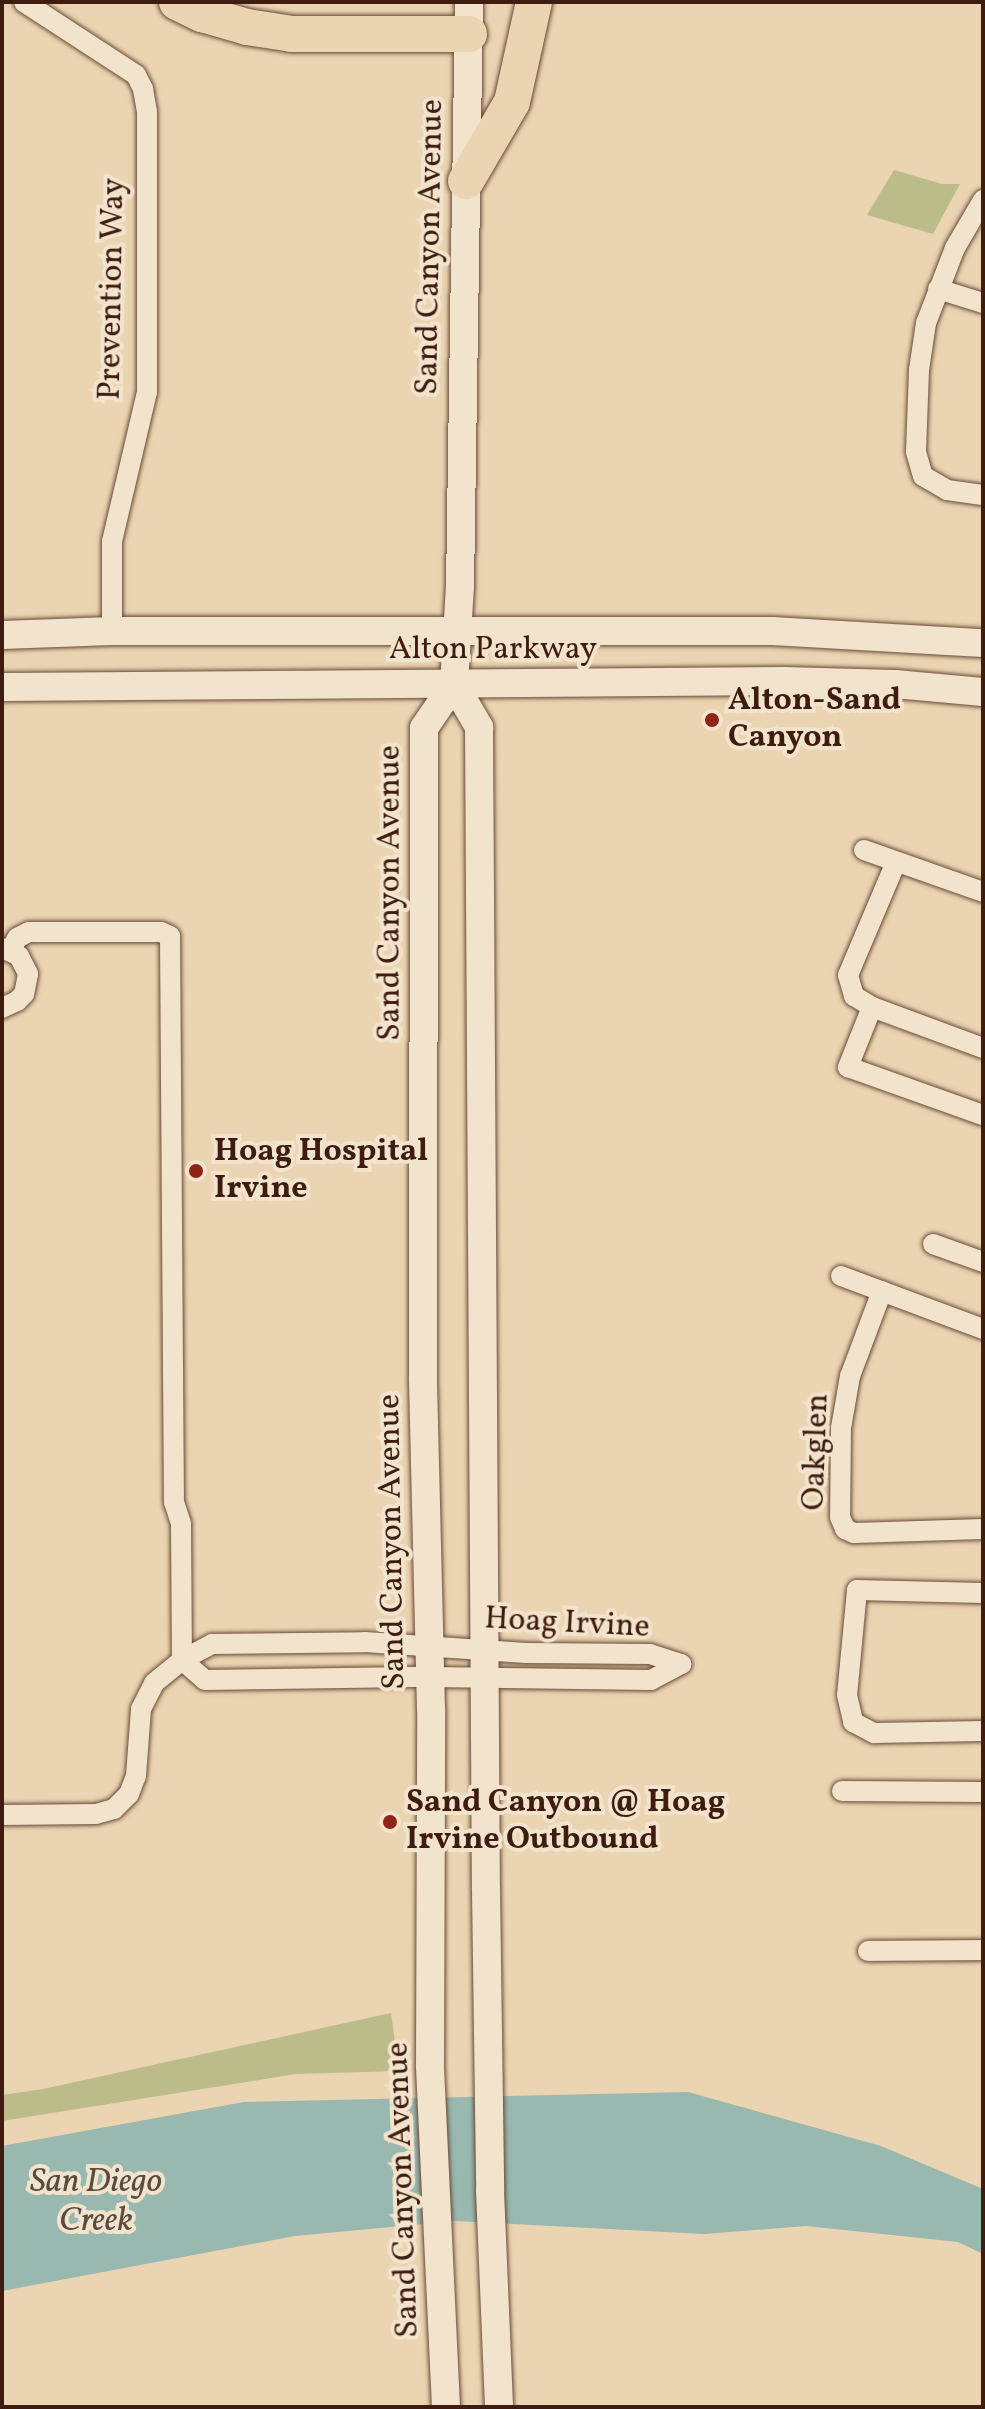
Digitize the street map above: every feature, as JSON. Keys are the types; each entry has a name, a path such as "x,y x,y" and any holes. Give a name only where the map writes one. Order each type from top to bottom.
{"highway":[{"path":"177,2 202,14 292,34 469,18"},
{"path":"466,181 512,102 534,2"}],"main road":[{"name":"Sand Canyon Avenue","path":"446,2407 430,2065 430,1677 423,1378 424,728 454,684 469,18"},
{"name":"Alton Parkway","path":"2,635 112,631 772,631 983,643"},
{"name":"Alton Parkway","path":"2,687 842,681 983,692"},
{"path":"454,684 479,727 489,2069 499,2407"}],"street":[{"name":"Prevention Way","path":"24,2 121,62 136,75 143,89 147,112 147,392 112,541 112,631"},
{"path":"983,200 955,248 926,323 919,370 916,452 923,476 947,490 983,495"},
{"path":"938,289 983,303"},
{"path":"864,850 983,892"},
{"path":"896,862 848,975 854,996 872,1007 983,1048"},
{"path":"2,1008 17,1001 28,984 25,964 6,949 29,932 161,932 170,936 174,1502 181,1523 182,1660"},
{"path":"872,1007 848,1067 983,1115"},
{"path":"933,1244 983,1262"},
{"path":"841,1276 983,1329"},
{"name":"Oakglen","path":"882,1291 850,1376 841,1428 840,1517 845,1529 854,1533 983,1529"},
{"path":"983,1593 857,1590 847,1695 853,1722 874,1733 983,1731"},
{"name":"Hoag Irvine","path":"2,1815 96,1814 114,1809 129,1794 136,1776 141,1709 154,1683 182,1660 212,1644 365,1642 487,1650 650,1654 681,1664 651,1680 430,1677 205,1680 182,1660"},
{"path":"842,1791 983,1792"},
{"path":"868,1951 983,1950"}],"green space":[{"path":"894,170 942,184 960,184 933,234 867,215"},
{"path":"391,2013 399,2071 296,2074 2,2121 2,2095 43,2089"}],"water":[{"name":"San Diego Creek","path":"688,2092 881,2146 983,2189 983,2254 958,2242 806,2226 704,2234 455,2221 295,2236 2,2291 2,2146 244,2102"}],"place":[{"name":"Alton-Sand Canyon","path":"712,720"},
{"name":"Hoag Hospital Irvine","path":"196,1171"},
{"name":"Sand Canyon @ Hoag Irvine Outbound","path":"390,1822"}]}
